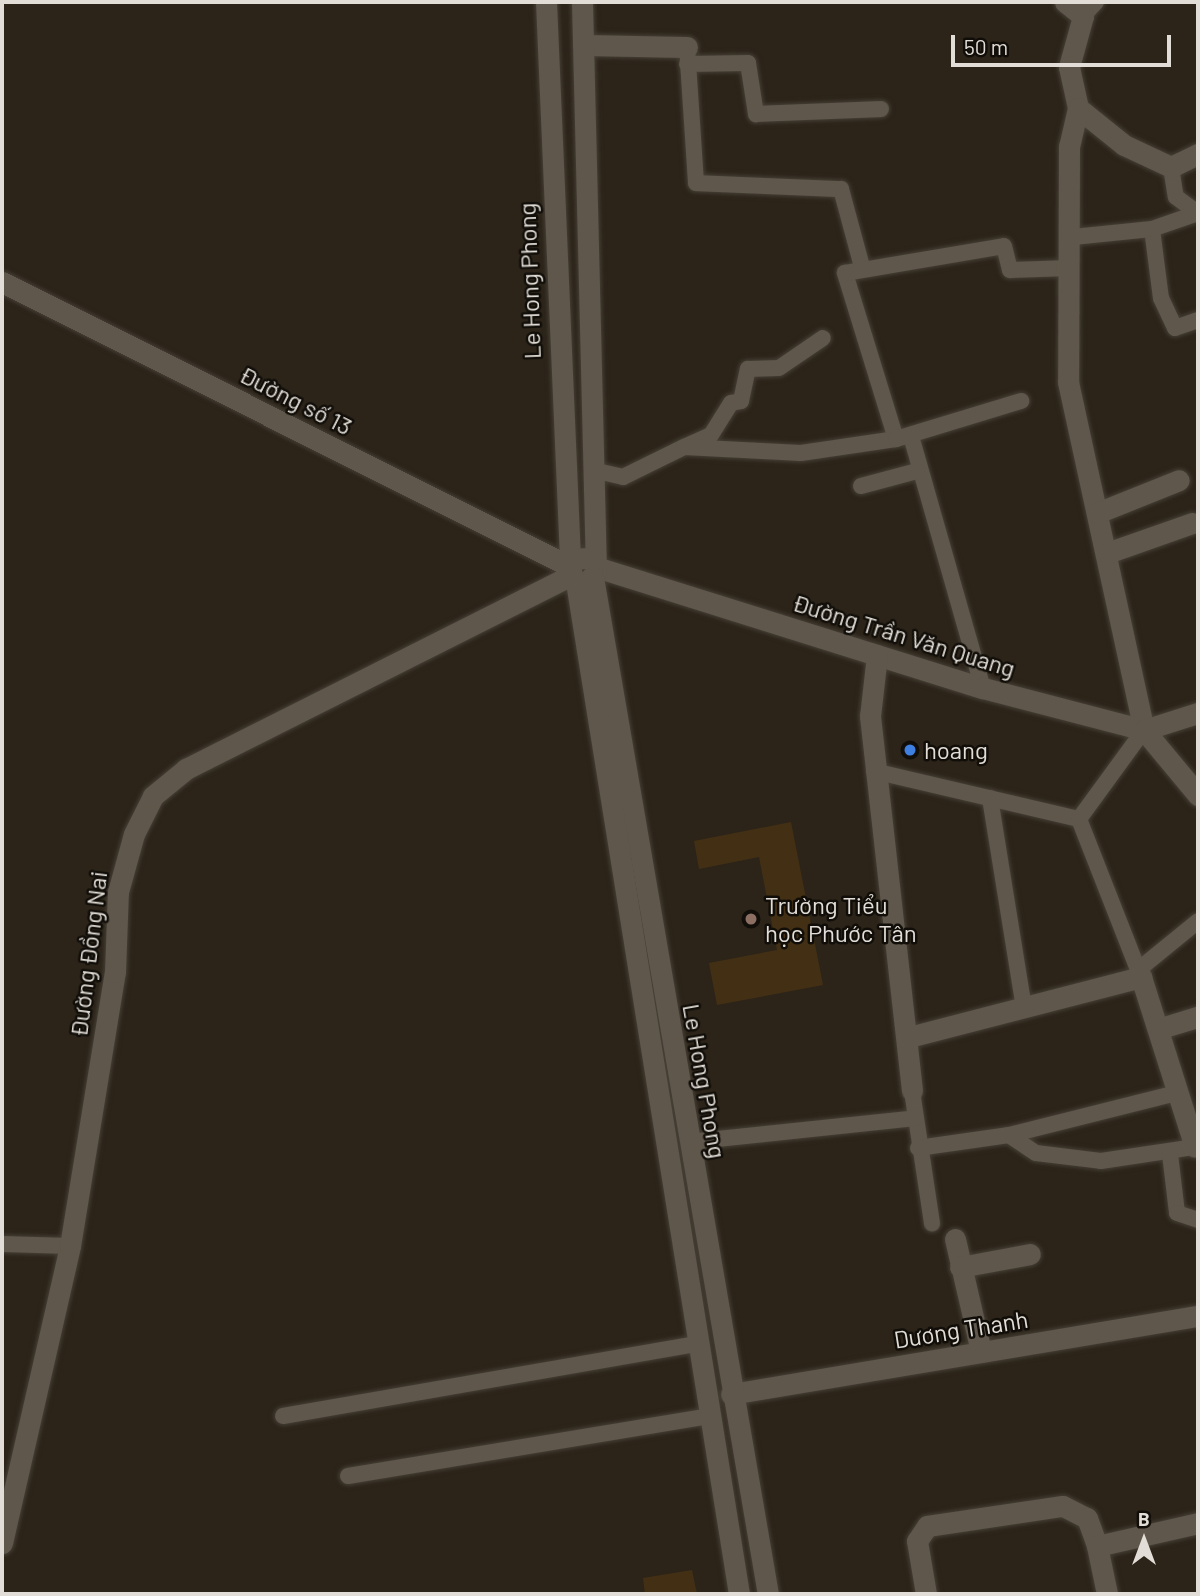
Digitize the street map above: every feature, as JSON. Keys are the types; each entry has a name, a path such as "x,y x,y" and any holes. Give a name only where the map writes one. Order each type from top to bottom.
{"street":[{"name":"Le Hong Phong","path":"546,2 580,569 697,1343 739,1594"},
{"name":"Le Hong Phong","path":"582,2 593,470 580,569 689,1142 768,1594"},
{"path":"1065,2 1089,9 1069,67 1077,108 1069,146 1073,237 1068,382 1144,730 1198,795"},
{"path":"583,45 687,56"},
{"path":"1077,108 1124,145 1171,167 1198,154"},
{"name":"Đường số 13","path":"2,282 580,569"},
{"path":"1097,513 1179,480"},
{"path":"1107,553 1192,523"},
{"name":"Đường Trần Văn Quang","path":"580,569 983,688 1144,730"},
{"name":"Đường Đồng Nai","path":"2,1543 70,1246 115,972 118,892 134,834 153,796 186,769 580,569"},
{"path":"877,655 870,695 874,771 909,1037 912,1091"},
{"path":"1144,730 1198,712"},
{"path":"909,1037 1024,1008 1139,973 1161,1028 1195,1147"},
{"path":"1161,1028 1198,1017"},
{"path":"955,1238 981,1352"},
{"path":"960,1267 1030,1254"},
{"name":"Dương Thanh","path":"707,1407 732,1394 1198,1316"},
{"path":"926,1594 917,1541 928,1526 1063,1506 1087,1518 1097,1546 1107,1594"},
{"path":"1097,1546 1198,1522"}],"lane":[{"path":"862,267 841,189 696,183 687,56 748,63 756,114 881,110"},
{"path":"1073,237 1152,229 1198,213 1176,197 1171,167"},
{"path":"1152,229 1161,298 1175,328 1198,320"},
{"path":"983,688 917,471 845,273 862,267 1004,246 1010,270 1070,268"},
{"path":"593,470 624,477 711,435 732,403 741,401 748,369 779,368 823,338"},
{"path":"684,447 801,453 904,437 1021,401"},
{"path":"861,486 917,471"},
{"path":"1079,819 1144,730"},
{"path":"874,771 1079,819"},
{"path":"990,798 1024,1008"},
{"path":"1079,819 1139,973 1198,921"},
{"path":"912,1091 918,1148 932,1224"},
{"path":"918,1148 1009,1136 1180,1092"},
{"path":"689,1142 915,1118"},
{"path":"1009,1136 1036,1153 1101,1161 1170,1154 1195,1147"},
{"path":"1170,1154 1177,1213 1198,1220"},
{"path":"2,1244 70,1246"},
{"path":"283,1416 697,1343"},
{"path":"348,1476 707,1407"}],"building":[{"path":"791,822 823,985 717,1005 709,963 777,950 759,857 699,869 694,841"},
{"path":"692,1570 697,1594 645,1594 643,1578"}],"place":[{"name":"hoang","path":"910,750"},
{"name":"Trường Tiểu học Phước Tân","path":"751,919"}]}
